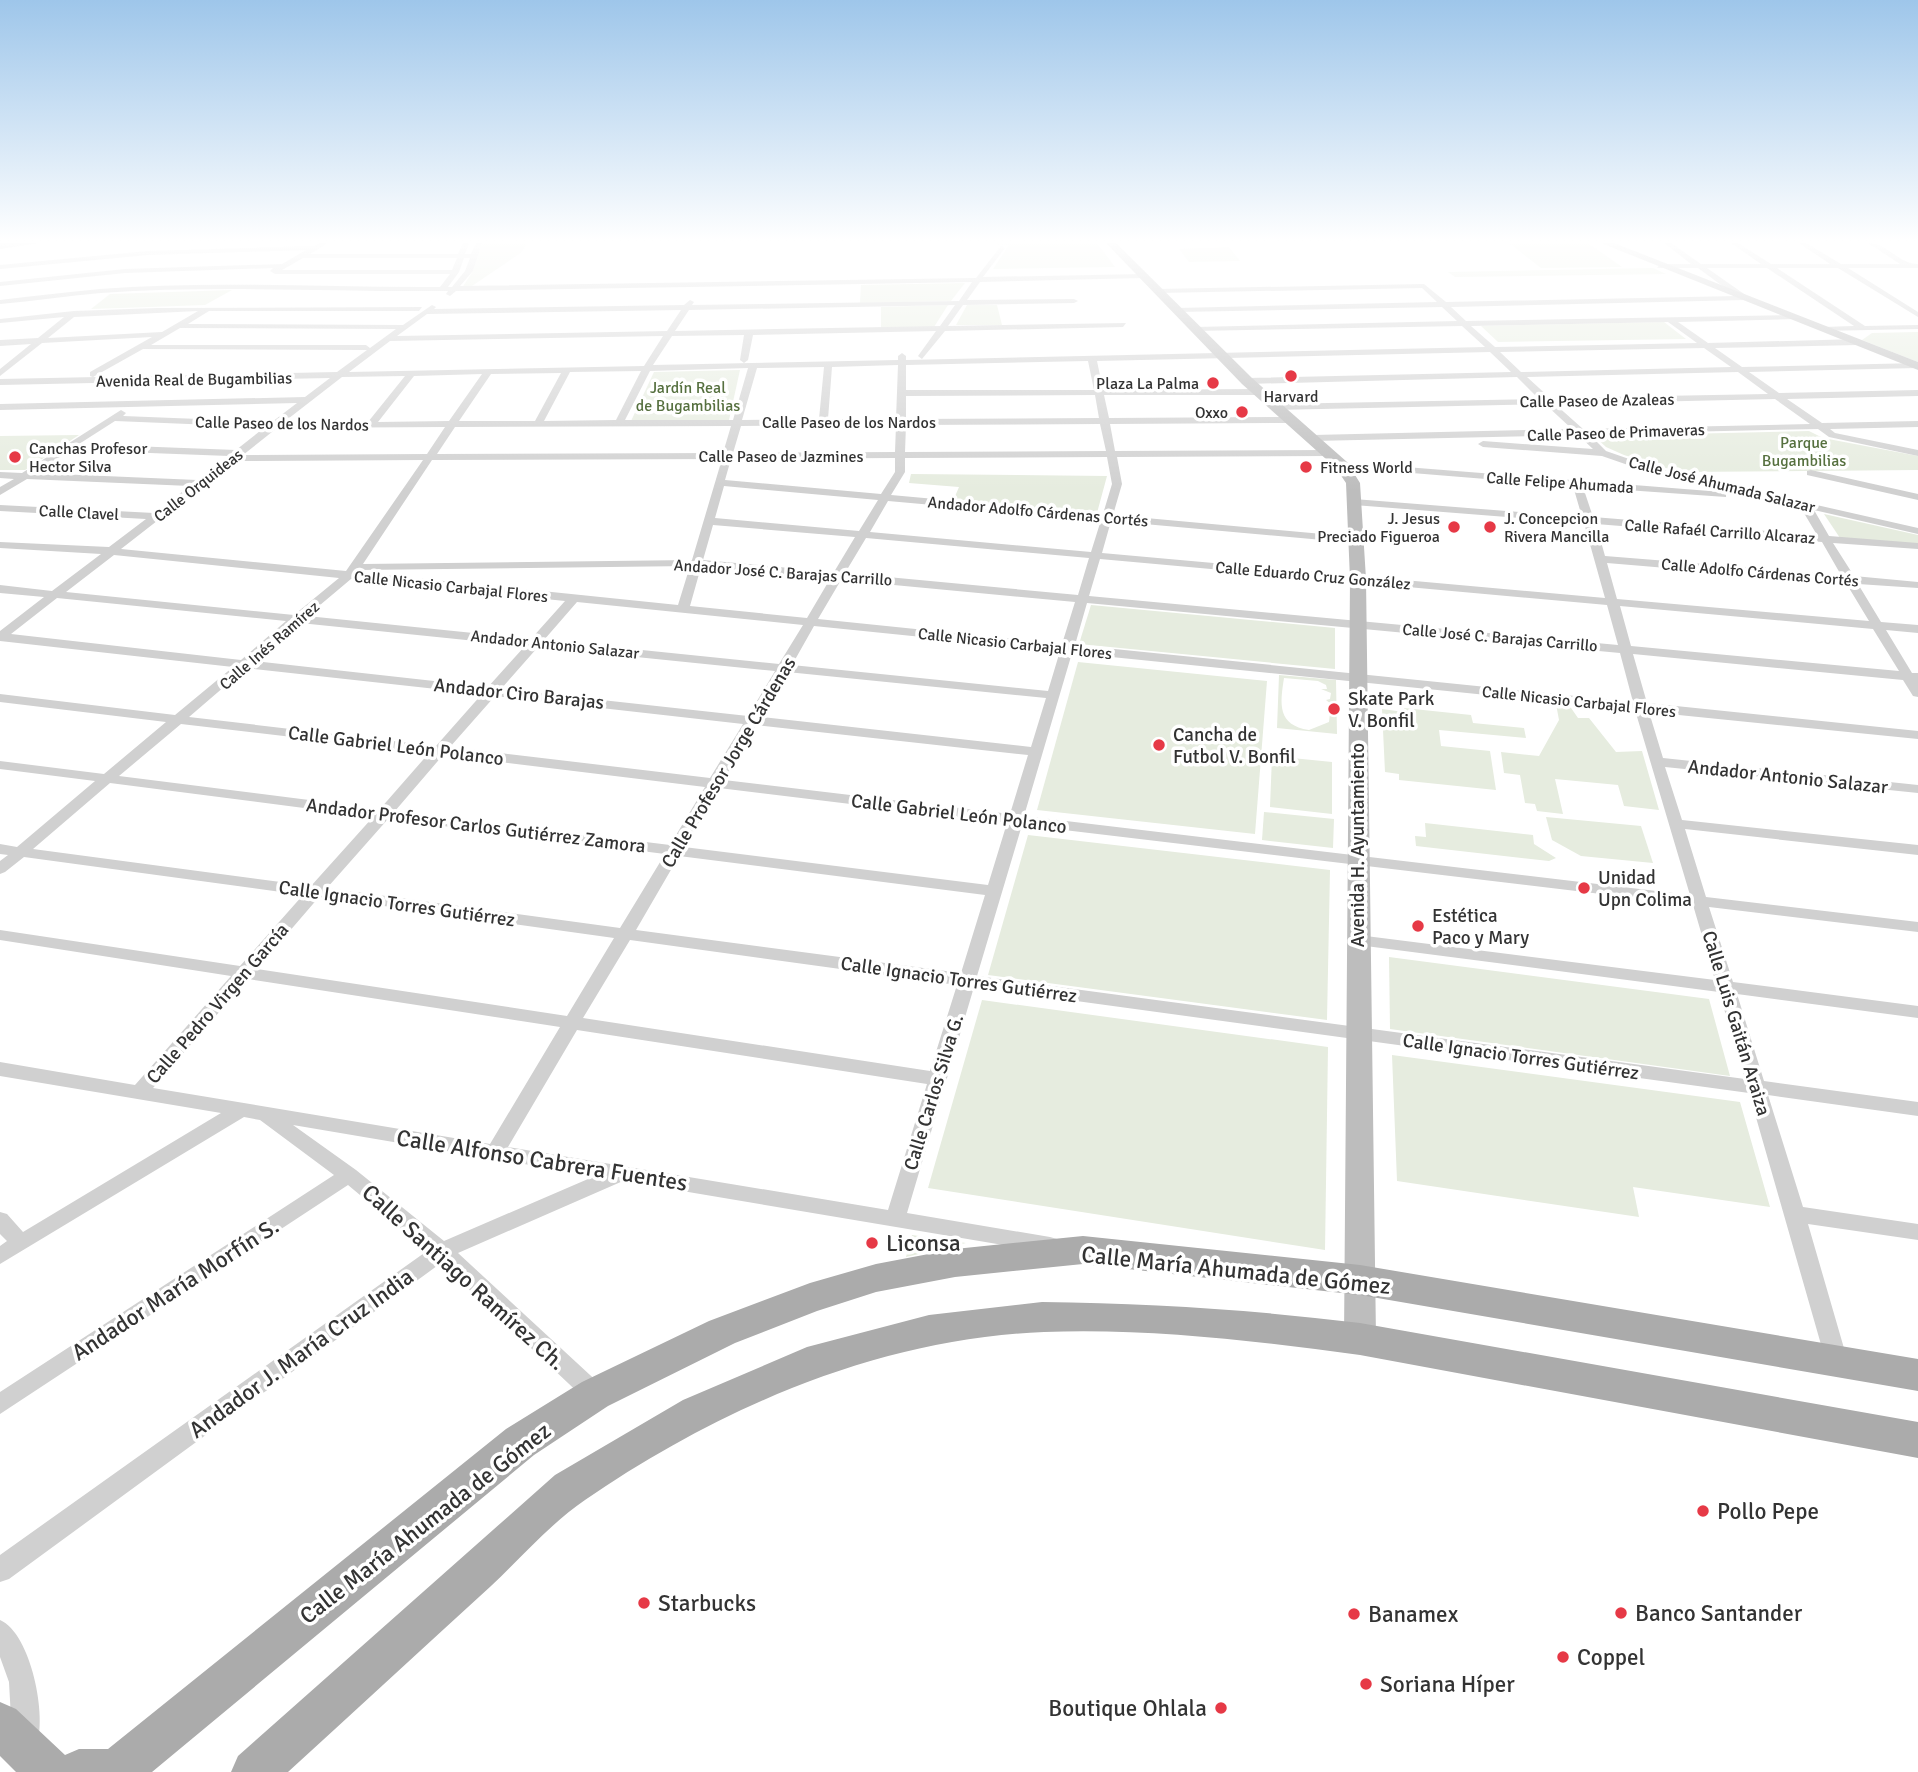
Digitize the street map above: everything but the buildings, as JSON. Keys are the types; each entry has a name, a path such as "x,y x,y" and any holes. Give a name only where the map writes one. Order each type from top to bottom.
{"main road":[{"name":"Calle María Ahumada de Gómez","path":"116,1772 520,1442 595,1394 722,1332 810,1298 876,1278 955,1263 1083,1250 1360,1280 1918,1375"},
{"path":"254,1772 569,1488 697,1412 807,1363 929,1331 1042,1317 1150,1318 1269,1327 1360,1339 1918,1440"},
{"path":"79,1772 116,1772"}],"street":[{"path":"0,374 59,326"},
{"path":"93,374 179,326 405,327"},
{"path":"619,424 649,366 675,326"},
{"path":"389,339 1081,326"},
{"name":"Avenida H. Ayuntamiento","path":"1192,326 1252,386 1336,459 1353,483 1358,579 1356,678 1360,1339"},
{"path":"1336,326 1345,337"},
{"path":"1195,329 1349,326"},
{"name":"Calle José Ahumada Salazar","path":"1467,326 1603,453 1655,471 1918,531"},
{"path":"1678,326 1832,435 1918,453"},
{"path":"1814,326 1918,365"},
{"path":"1860,326 1863,328"},
{"name":"Calle Orquideas","path":"0,637 308,400 393,327"},
{"name":"Calle Orquideas","path":"337,373 405,327"},
{"path":"1823,329 1918,327"},
{"path":"922,356 941,328"},
{"path":"683,609 736,423 748,363 749,332"},
{"path":"0,343 164,333"},
{"name":"Avenida Real de Bugambilias","path":"1702,343 1844,337"},
{"name":"Avenida Real de Bugambilias","path":"748,363 828,365 922,356 1858,342"},
{"path":"143,347 366,348"},
{"name":"Avenida Real de Bugambilias","path":"0,382 173,380 337,373 748,363 1092,359 1219,353"},
{"name":"Calle Carlos Silva G.","path":"895,1219 1117,484 1092,359"},
{"name":"Calle Profesor Jorge Cárdenas","path":"495,1152 900,472 902,360"},
{"path":"823,423 828,365"},
{"path":"902,393 1098,392 1519,374 1918,365"},
{"name":"Avenida Real de Bugambilias","path":"0,374 410,375 649,366"},
{"path":"1903,366 1918,371"},
{"path":"538,424 566,371"},
{"path":"0,492 183,373"},
{"name":"Calle Inés Ramírez","path":"0,869 249,663 352,571 487,373"},
{"path":"370,425 410,375"},
{"name":"Calle Paseo de Azaleas","path":"1283,414 1547,401 1918,393"},
{"path":"0,407 308,400"},
{"name":"Calle Paseo de los Nardos","path":"112,418 275,425 370,425 1105,421 1283,414"},
{"name":"Calle Paseo de Primaveras","path":"1313,438 1400,439 1918,424"},
{"path":"1400,439 1603,453"},
{"name":"Calle Paseo de Jazmines","path":"70,447 236,455 430,457 1113,454 1336,459"},
{"name":"Calle Felipe Ahumada","path":"1336,459 1577,483 1777,499"},
{"path":"1811,474 1918,497"},
{"path":"0,475 201,482"},
{"name":"Andador Adolfo Cárdenas Cortés","path":"719,483 1356,540"},
{"name":"Calle Luis Gaitán Araiza","path":"1577,483 1602,559 1657,762 1796,1214 1837,1362"},
{"name":"Calle Rafaél Carrillo Alcaraz","path":"1353,502 1918,546"},
{"path":"1805,505 1877,626 1913,677 1918,693"},
{"name":"Calle Clavel","path":"0,508 158,516"},
{"name":"Calle Eduardo Cruz González","path":"708,521 1918,629"},
{"name":"Calle Nicasio Carbajal Flores","path":"0,545 112,551 352,571 574,598 1918,735"},
{"name":"Calle Adolfo Cárdenas Cortés","path":"1602,559 1918,586"},
{"name":"Andador José C. Barajas Carrillo","path":"352,571 696,563 1083,597"},
{"name":"Andador Antonio Salazar","path":"0,589 302,617 1053,695"},
{"name":"Calle José C. Barajas Carrillo","path":"1083,597 1913,677"},
{"name":"Calle Pedro Virgen García","path":"139,1093 381,813 574,598"},
{"name":"Andador Ciro Barajas","path":"0,637 1036,752"},
{"name":"Calle Gabriel León Polanco","path":"0,698 1918,927"},
{"name":"Andador Antonio Salazar","path":"1657,762 1918,789"},
{"name":"Andador Profesor Carlos Gutiérrez Zamora","path":"0,765 994,891"},
{"path":"1677,824 1918,850"},
{"name":"Calle Ignacio Torres Gutiérrez","path":"0,849 1918,1110"},
{"path":"0,935 938,1079"},
{"path":"1358,940 1918,1012"},
{"name":"Calle Alfonso Cabrera Fuentes","path":"0,1069 1083,1250"},
{"path":"0,1256 241,1110"},
{"name":"Calle Santiago Ramírez Ch.","path":"263,1113 349,1175 442,1251 595,1394"},
{"name":"Andador J. María Cruz India","path":"0,1570 442,1251 622,1173"},
{"name":"Andador María Morfín S.","path":"0,1404 349,1175"},
{"path":"1796,1214 1918,1232"},
{"path":"0,1220 21,1243"},
{"path":"0,1633 10,1647 25,1685 25,1748"},
{"path":"270,1772 323,1710"}],"green space":[{"path":"881,326 935,326 934,327 881,328"},
{"path":"1481,326 1669,326 1686,339 1498,342"},
{"path":"1918,332 1918,362 1862,340 1872,333"},
{"name":"Jardín Real de Bugambilias","path":"740,370 729,420 631,421 654,372"},
{"name":"Parque Bugambilias","path":"1809,431 1823,438 1918,456 1918,470 1679,472 1624,455 1606,447 1594,436"},
{"path":"79,435 25,470 0,470 0,436"},
{"path":"911,474 1107,476 1097,513 953,501 959,487 909,483"},
{"path":"1824,514 1918,535 1918,544 1840,538"},
{"path":"1091,605 1335,628 1335,669 1079,644"},
{"name":"Cancha de Futbol V. Bonfil","path":"1078,662 1267,681 1255,834 1037,810"},
{"name":"Skate Park V. Bonfil","path":"1279,675 1336,680 1337,734 1277,728","holes":["1284,678 1318,681 1326,685 1327,689 1321,689 1331,693 1330,699 1326,700 1331,704 1329,722 1309,730 1291,723 1283,712"]},
{"path":"1556,704 1569,705 1578,718 1589,718 1616,752 1642,751 1659,810 1624,806 1618,785 1555,779 1563,814 1537,811 1535,804 1525,803 1520,775 1504,773 1501,752 1539,756 1559,720"},
{"path":"1404,708 1471,715 1473,723 1524,728 1526,738 1439,730 1441,746 1490,751 1496,790 1399,780 1399,774 1385,772 1382,709 1404,712"},
{"path":"1272,756 1332,762 1332,814 1270,807"},
{"path":"1264,812 1334,819 1333,848 1262,840"},
{"path":"1546,817 1641,826 1653,863 1581,856 1552,840"},
{"path":"1425,823 1533,835 1534,844 1556,858 1549,861 1416,846 1415,836 1426,837"},
{"path":"1028,835 1330,870 1327,1020 988,975"},
{"path":"1389,957 1709,999 1730,1076 1390,1029"},
{"path":"982,1000 1328,1047 1325,1250 928,1188"},
{"path":"1392,1055 1740,1102 1770,1207 1633,1187 1639,1217 1397,1181"},
{"path":"912,1235 966,1243 906,1257"}],"place":[{"name":"Harvard","path":"1291,376"},
{"name":"Plaza La Palma","path":"1213,383"},
{"name":"Oxxo","path":"1242,412"},
{"name":"Canchas Profesor Hector Silva","path":"15,457"},
{"name":"Fitness World","path":"1306,467"},
{"name":"J. Jesus Preciado Figueroa","path":"1454,527"},
{"name":"J. Concepcion Rivera Mancilla","path":"1490,527"},
{"name":"Skate Park V. Bonfil","path":"1334,709"},
{"name":"Cancha de Futbol V. Bonfil","path":"1159,745"},
{"name":"Unidad Upn Colima","path":"1584,888"},
{"name":"Estética Paco y Mary","path":"1418,926"},
{"name":"Liconsa","path":"872,1243"},
{"name":"Pollo Pepe","path":"1703,1511"},
{"name":"Starbucks","path":"644,1603"},
{"name":"Banco Santander","path":"1621,1613"},
{"name":"Banamex","path":"1354,1614"},
{"name":"Coppel","path":"1563,1657"},
{"name":"Soriana Híper","path":"1366,1684"},
{"name":"Boutique Ohlala","path":"1221,1708"}]}
